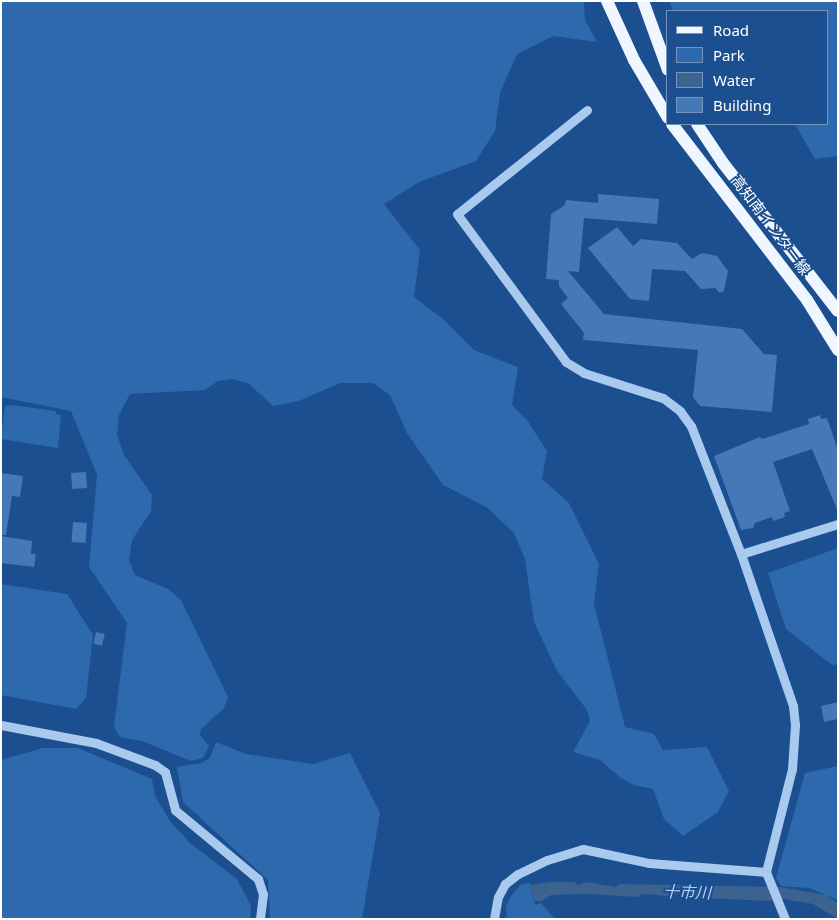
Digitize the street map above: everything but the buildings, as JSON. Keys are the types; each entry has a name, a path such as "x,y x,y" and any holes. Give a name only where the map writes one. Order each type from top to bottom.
{"main road":[{"path":"607,1 634,60 666,115"},
{"path":"643,1 666,64"},
{"name":"高知南インター線","path":"673,125 807,300 838,350"},
{"name":"高知南インター線","path":"698,125 740,187 838,311"}],"street":[{"path":"587,110 457,214 566,362 584,373 662,398 680,410 691,426 741,554 787,685 796,726 790,776 767,876 785,919"},
{"path":"741,554 838,524"},
{"path":"1,725 96,743 156,765 165,772 175,810 258,878 263,894 260,919"},
{"path":"494,919 498,896 505,884 518,874 547,860 583,849 649,863 767,876"}],"green space":[{"path":"1,1 584,1 585,20 597,42 553,36 517,54 500,93 495,131 476,161 419,182 384,204 420,250 414,297 443,319 474,350 518,367 512,405 527,420 547,451 542,479 569,503 599,564 594,604 625,727 654,734 663,750 707,747 729,791 718,812 683,836 664,819 653,789 634,785 621,778 600,760 573,752 590,721 587,710 557,671 534,622 525,559 514,533 488,508 443,485 407,433 390,395 373,383 340,383 299,401 273,406 249,384 234,379 218,381 205,390 130,394 119,415 117,435 124,455 152,495 151,511 132,540 129,560 135,575 168,589 181,600 228,697 224,708 201,729 200,735 209,746 203,758 191,761 142,741 120,737 114,727 127,623 89,567 97,475 71,411 1,397"},
{"path":"669,1 838,1 838,156 815,159 796,125 829,125 829,10 673,10"},
{"path":"11,405 56,411 56,414 61,415 58,448 1,439 5,406"},
{"path":"838,548 838,664 832,665 786,629 768,573"},
{"path":"1,584 67,594 93,635 86,698 76,709 1,695"},
{"path":"216,742 246,754 313,764 350,753 380,813 362,919 270,919 268,880 183,802 177,767 202,763 210,758"},
{"path":"43,748 78,748 152,779 155,796 170,821 190,843 237,879 251,906 250,919 1,919 1,760"},
{"path":"838,766 838,900 809,888 781,886 776,878 805,773"},
{"path":"530,883 535,905 541,903 555,919 507,919 506,906 511,896 520,885"}],"water":[{"name":"十市川","path":"550,882 574,882 578,885 587,882 615,887 620,884 780,887 826,895 838,903 838,919 813,904 784,899 768,901 702,898 683,893 669,896 642,894 637,897 589,894 551,895 542,901 534,901 531,885"}]}
